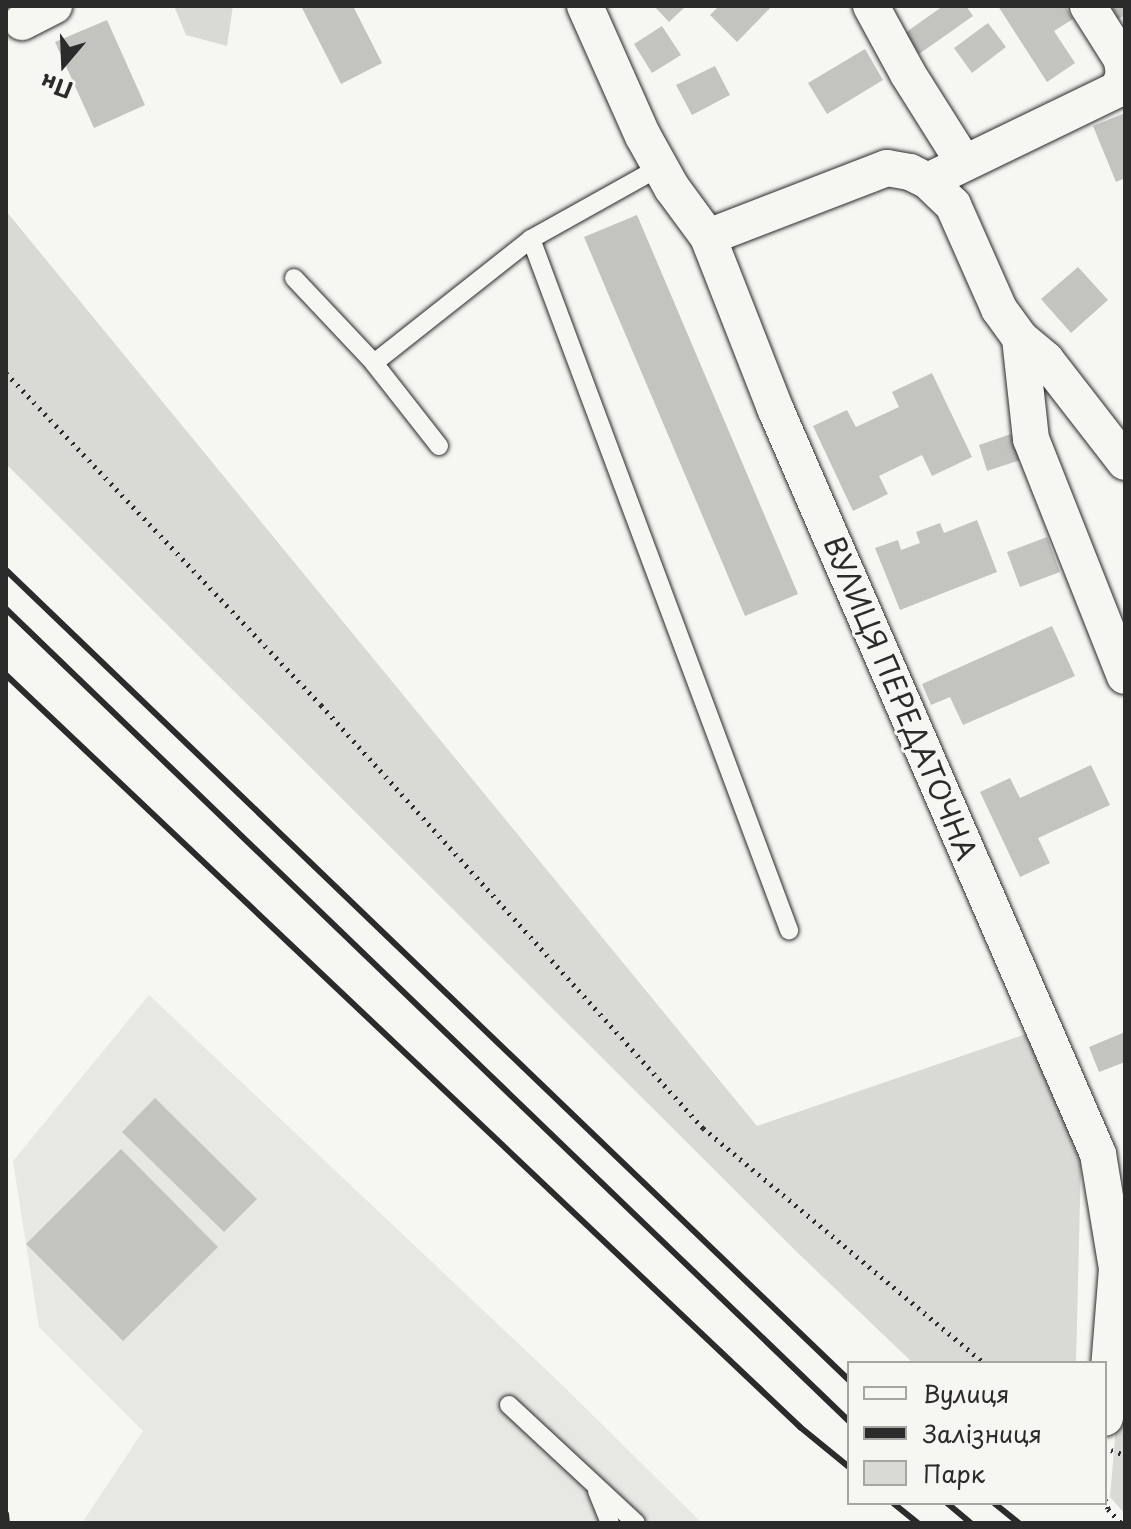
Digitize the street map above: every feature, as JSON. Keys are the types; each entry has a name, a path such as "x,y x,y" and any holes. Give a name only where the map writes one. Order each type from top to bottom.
{"street":[{"path":"22,22 54,6"},
{"name":"ВУЛИЦЯ ПЕРЕДАТОЧНА","path":"585,6 660,167 708,237 775,408 1098,1154 1117,1269 1107,1393"},
{"path":"871,6 908,74 964,163"},
{"path":"928,181 1118,89 1124,75 1122,60 1088,6"},
{"path":"708,237 887,168 910,172 928,181 953,205 999,309 1020,338 1046,360 1125,462"},
{"path":"1020,338 1031,439 1125,676"}],"lane":[{"path":"374,363 531,239 660,167"},
{"path":"531,239 789,930"},
{"path":"294,278 374,363 439,446"},
{"path":"509,1405 636,1523"},
{"path":"594,1484 610,1523"}],"path":[{"path":"6,373 321,705 703,1128 982,1361"},
{"path":"1107,1505 1121,1523"}],"shaded area":[{"path":"149,995 557,1380 702,1523 82,1523 143,1431 39,1327 13,1161"}],"green space":[{"path":"174,6 233,6 227,46 186,35"},
{"path":"6,211 757,1126 1029,1033 1081,1160 1076,1361 911,1361 800,1255 6,464"},
{"path":"1125,1334 1125,1514 1110,1497"}],"building":[{"path":"301,6 353,6 382,63 341,84"},
{"path":"654,6 686,6 669,22"},
{"path":"719,6 772,6 737,42 710,15"},
{"path":"943,6 966,6 973,16 919,54 905,33"},
{"path":"998,6 1065,6 1073,19 1054,31 1075,63 1047,82"},
{"path":"1111,6 1125,6 1125,15 1118,19"},
{"path":"107,20 145,105 94,128 55,42"},
{"path":"988,23 1006,47 972,73 954,48"},
{"path":"662,26 681,55 652,73 634,44"},
{"path":"865,49 883,80 827,114 808,83"},
{"path":"715,66 730,95 692,115 676,85"},
{"path":"1125,113 1125,178 1116,182 1093,126"},
{"path":"637,215 798,594 745,616 584,237"},
{"path":"1078,267 1108,300 1071,333 1041,299"},
{"path":"932,373 972,457 932,476 922,455 879,476 888,494 853,511 813,426 847,410 856,427 899,407 892,392"},
{"path":"1011,434 1020,460 987,471 979,445"},
{"path":"977,520 997,572 900,610 875,548 898,540 901,550 920,543 916,532 940,523 944,533"},
{"path":"1047,537 1060,572 1020,587 1007,552"},
{"path":"1052,626 1075,676 963,725 950,697 931,705 922,684"},
{"path":"1091,765 1110,805 1038,838 1050,863 1020,877 980,792 1010,778 1020,798"},
{"path":"1125,1032 1125,1062 1099,1072 1089,1047"},
{"path":"155,1098 257,1199 224,1232 122,1132"},
{"path":"121,1149 218,1247 123,1341 26,1244"}],"railway":[{"path":"6,570 847,1378"},
{"path":"6,609 847,1419"},
{"path":"6,675 800,1427 847,1465"},
{"path":"896,1505 918,1523"},
{"path":"949,1505 971,1523"},
{"path":"996,1505 1019,1523"},
{"path":"6,1514 7,1523"}]}
